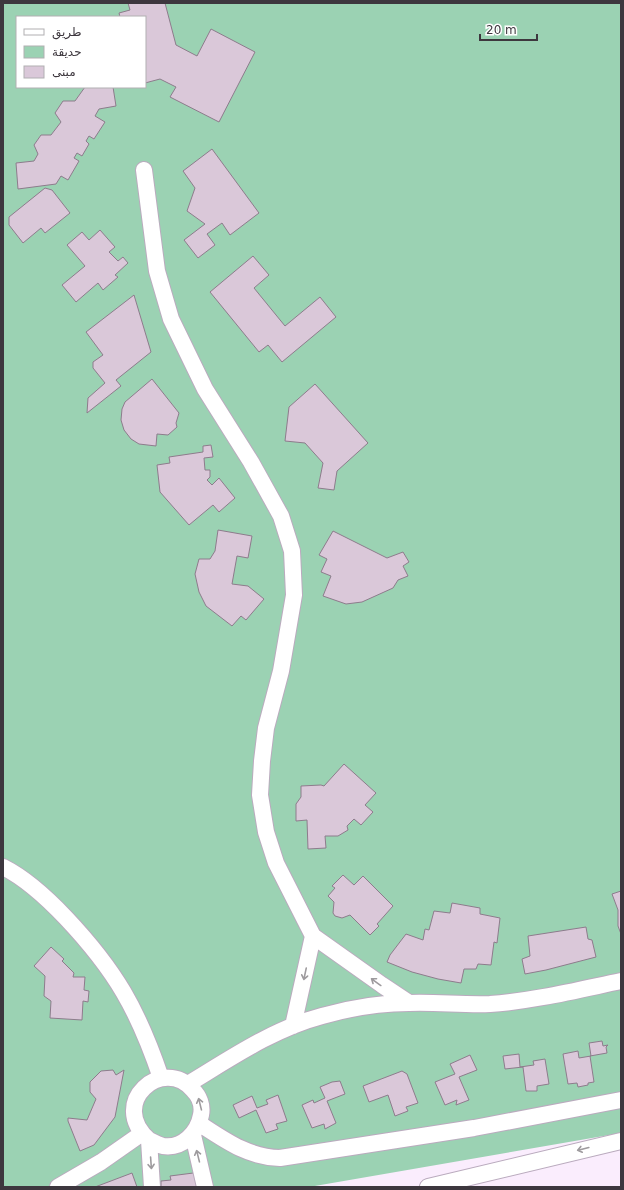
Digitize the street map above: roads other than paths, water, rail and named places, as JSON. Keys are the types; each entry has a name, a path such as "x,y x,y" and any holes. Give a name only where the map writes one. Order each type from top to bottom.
{"street":[{"path":"144,170 157,272 171,319 205,389 251,462 281,516 292,551 294,595 281,671 266,728 260,796 266,832 276,863 313,936 382,986 409,1003"},
{"path":"3,867 31,885 56,908 84,936 110,968 141,1022 161,1078"},
{"path":"293,1026 313,936"},
{"path":"188,1084 249,1047 293,1026 321,1016 350,1009 409,1003 458,1004 507,1002 540,998 621,981"},
{"path":"152,1187 145,1137 135,1121 134,1107 138,1094 148,1084 161,1078 175,1078 188,1084 198,1095 202,1110 196,1130 205,1187"},
{"path":"196,1130 238,1149 258,1156 280,1158 474,1128 621,1100"},
{"path":"145,1137 164,1146 180,1144 196,1130"},
{"path":"58,1187 145,1137"},
{"path":"428,1187 621,1141"}]}
